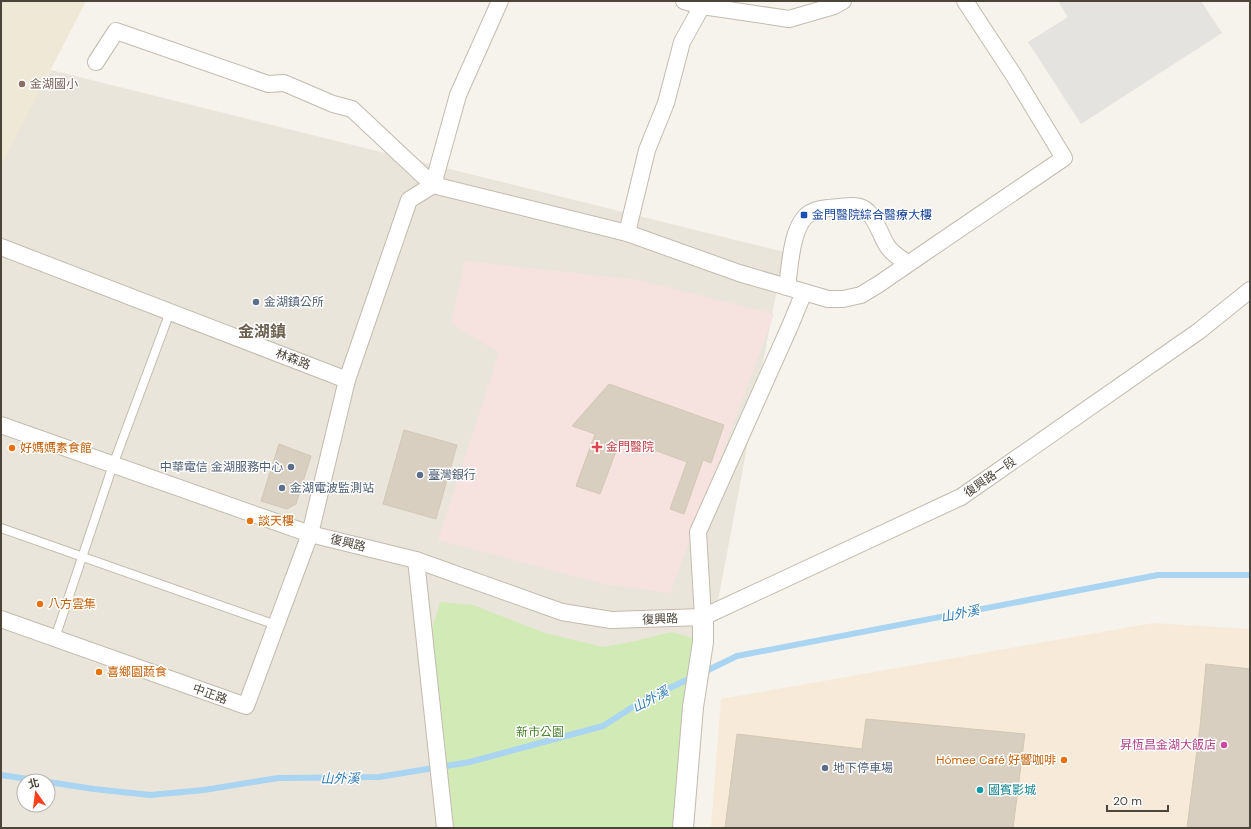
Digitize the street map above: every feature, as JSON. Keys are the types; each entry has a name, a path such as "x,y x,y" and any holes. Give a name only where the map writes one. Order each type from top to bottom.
{"street":[{"path":"310,534 348,380 409,200 433,185 458,95 500,1"},
{"path":"684,1 702,6 789,19 834,6 843,1"},
{"path":"96,62 116,31 268,84 284,83 333,104 352,109 433,185 627,234 739,273 828,299 843,299 860,295 879,284 1064,158 1013,74 965,1"},
{"path":"627,234 647,150 666,102 682,42 702,6"},
{"path":"787,287 792,248 796,232 809,214 820,209 859,206 867,211 878,228 886,245 895,255 908,263"},
{"name":"林森路","path":"1,247 348,380"},
{"name":"復興路一段","path":"703,617 961,497 1199,331 1250,290"},
{"path":"683,828 693,707 703,642 698,532 804,292"},
{"name":"復興路","path":"1,425 310,534 416,560 562,612 611,620 703,617"},
{"name":"中正路","path":"1,619 246,706 310,534"},
{"path":"416,560 445,828"}],"lane":[{"path":"55,638 113,465 170,312"},
{"path":"1,528 276,625"}],"shaded area":[{"name":"金湖國小","path":"1,1 86,1 1,166"},
{"path":"1058,1 1201,1 1222,33 1081,124 1028,42 1068,17"},
{"path":"51,70 784,252 675,828 1,828 1,161"},
{"name":"金門醫院","path":"465,261 639,280 774,314 670,593 604,584 438,540 499,353 451,323"},
{"path":"1153,623 1250,629 1250,828 711,828 721,699"}],"green space":[{"name":"新市公園","path":"440,602 473,605 545,633 603,647 672,632 695,639 673,828 454,828 432,629"}],"building":[{"path":"609,384 724,425 711,463 703,460 684,514 670,509 687,462 621,438 600,494 576,486 595,434 572,426"},
{"name":"臺灣銀行","path":"404,430 457,445 436,519 383,504"},
{"path":"279,444 311,456 296,504 287,509 261,501"},
{"name":"昇恆昌金湖大飯店","path":"1206,664 1250,669 1250,828 1187,828 1200,727"},
{"path":"866,719 1025,734 1013,828 725,828 737,734 862,749"}],"waterway":[{"name":"山外溪","path":"702,673 737,656 1158,575 1250,575"},
{"name":"山外溪","path":"56,783 150,795 204,790 278,778 379,777 470,762 603,726 642,701 693,677"},
{"name":"山外溪","path":"1,775 16,777"}],"place":[{"name":"金湖國小","path":"22,84"},
{"name":"金門醫院綜合醫療大樓","path":"804,215"},
{"name":"金湖鎮公所","path":"256,302"},
{"name":"金門醫院","path":"597,447"},
{"name":"好媽媽素食館","path":"12,448"},
{"name":"中華電信 金湖服務中心","path":"291,467"},
{"name":"臺灣銀行","path":"420,475"},
{"name":"金湖電波監測站","path":"282,488"},
{"name":"談天樓","path":"250,521"},
{"name":"八方雲集","path":"40,604"},
{"name":"喜鄉園蔬食","path":"99,672"},
{"name":"昇恆昌金湖大飯店","path":"1224,745"},
{"name":"Hómee Café 好響咖啡","path":"1064,760"},
{"name":"地下停車場","path":"825,768"},
{"name":"國賓影城","path":"980,790"}],"district":[{"name":"金湖鎮","path":"262,331"}]}
